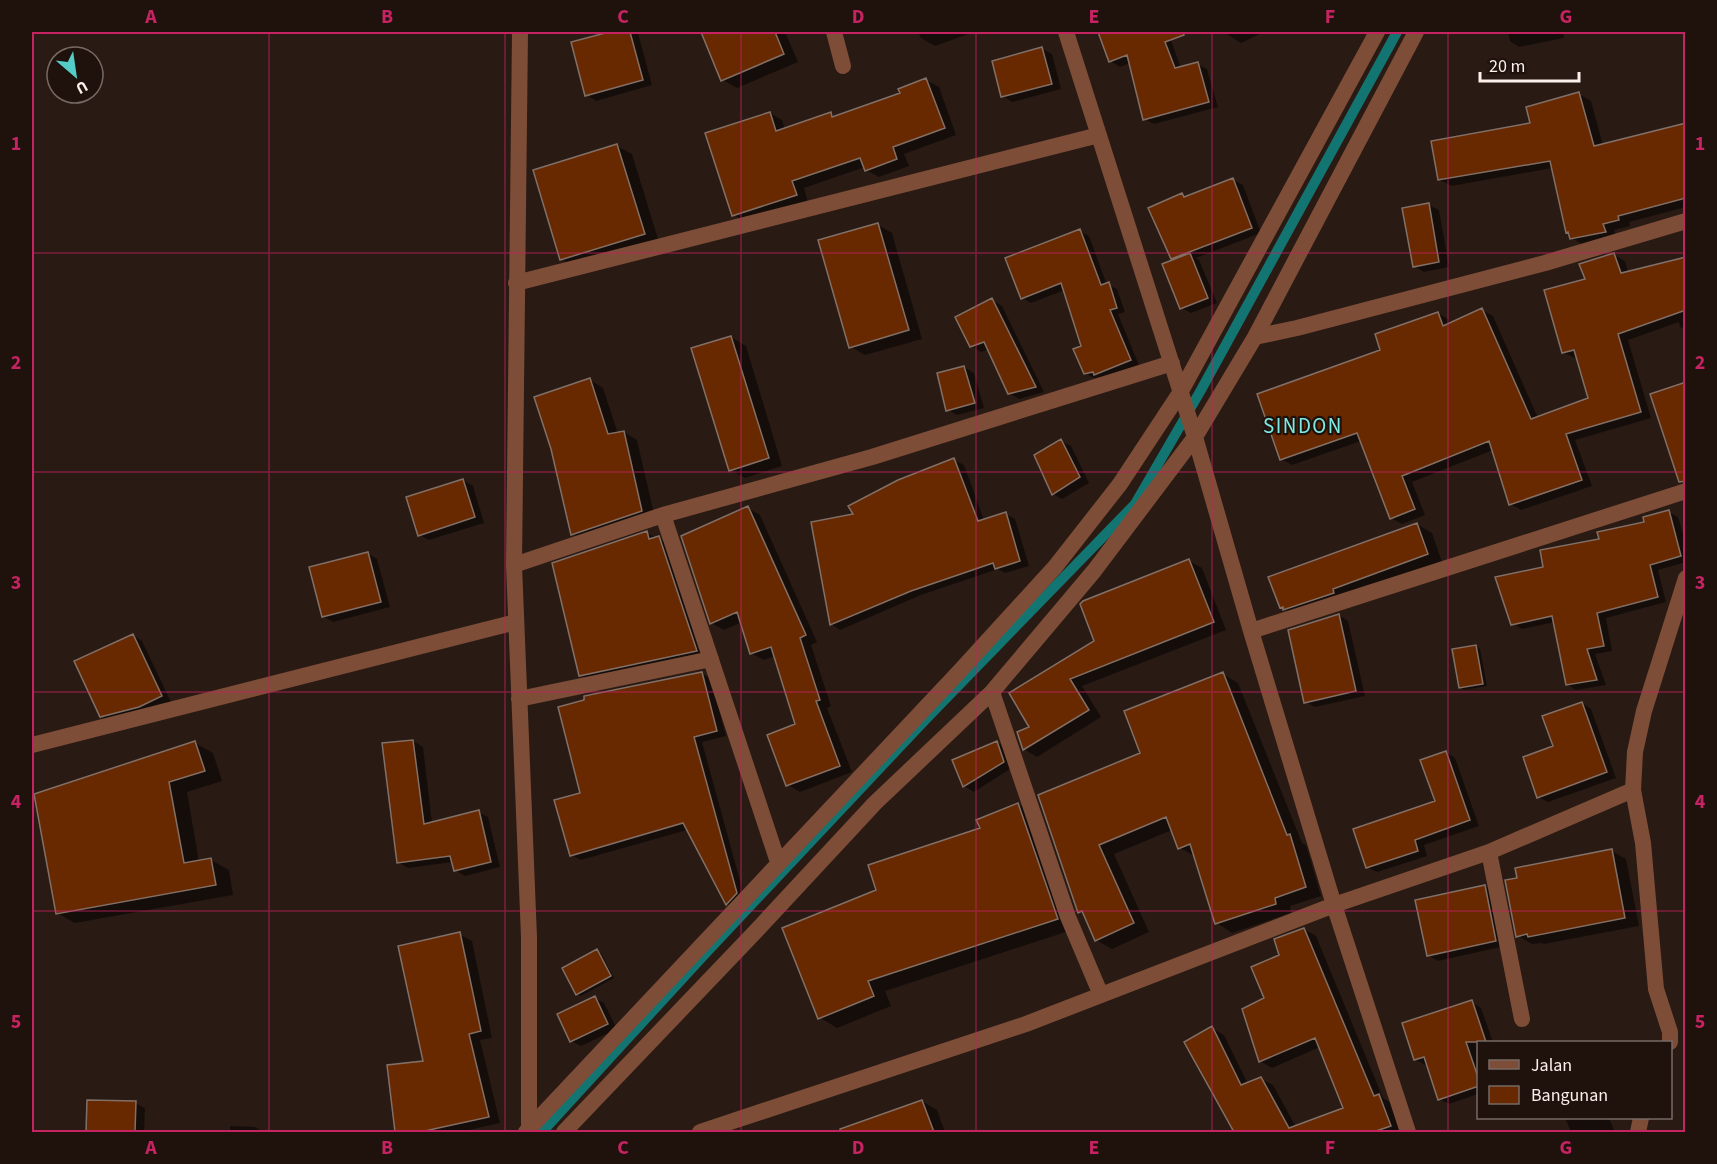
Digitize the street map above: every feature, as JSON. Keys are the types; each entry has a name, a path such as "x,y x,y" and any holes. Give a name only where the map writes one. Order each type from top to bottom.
{"street":[{"path":"520,32 514,565 529,937 528,1132"},
{"path":"834,32 843,66"},
{"path":"1066,32 1172,363 1334,905 1408,1132"},
{"path":"528,1132 1055,567 1120,484 1181,397 1377,32"},
{"path":"564,1132 758,930 875,803 992,692 1094,571 1193,433 1255,337 1416,32"},
{"path":"516,282 1099,135"},
{"path":"1255,337 1545,262 1686,221"},
{"path":"514,565 663,515 872,457 1172,363"},
{"path":"1251,631 1686,491"},
{"path":"663,515 778,862"},
{"path":"1670,1041 1670,1032 1656,989 1643,843 1633,790 1635,752 1644,711 1686,578"},
{"path":"32,745 516,622"},
{"path":"519,699 711,659"},
{"path":"992,692 1068,917 1101,995"},
{"path":"700,1132 1015,1027 1334,905 1489,852 1633,790"},
{"path":"1489,852 1522,1019"}],"building":[{"path":"609,32 630,32 643,80 585,96 571,42"},
{"path":"701,32 775,32 784,54 721,81"},
{"path":"1098,32 1183,32 1184,35 1165,42 1175,68 1198,62 1209,102 1143,120 1127,55 1109,62"},
{"path":"1042,47 1052,84 1001,97 992,61"},
{"path":"926,78 945,128 893,147 897,159 865,171 860,158 792,181 797,195 732,216 705,133 770,112 776,131 831,112 832,117 900,93 898,89"},
{"path":"1579,92 1594,146 1686,123 1686,198 1618,216 1619,220 1603,224 1606,232 1570,239 1568,232 1566,233 1550,161 1438,180 1431,141 1530,123 1526,107"},
{"path":"617,144 645,234 560,260 533,170"},
{"path":"1233,178 1252,228 1171,259 1148,208 1182,193 1184,197"},
{"path":"1429,203 1439,262 1413,267 1402,208"},
{"path":"878,223 909,330 849,348 818,240"},
{"path":"1080,229 1101,285 1109,282 1117,308 1110,310 1131,360 1094,375 1093,372 1084,374 1073,349 1081,346 1061,283 1021,299 1005,258"},
{"path":"1190,253 1208,298 1180,309 1162,264"},
{"path":"1614,253 1621,273 1686,257 1686,310 1618,334 1641,412 1566,434 1582,480 1509,505 1489,441 1402,476 1415,509 1390,519 1357,433 1280,460 1257,394 1380,350 1375,334 1438,312 1443,326 1482,308 1531,419 1588,398 1574,350 1562,353 1544,290 1585,279 1579,264"},
{"path":"992,298 1036,387 1008,394 984,342 970,347 955,317"},
{"path":"731,336 769,458 729,471 691,348"},
{"path":"964,366 975,403 946,411 937,373"},
{"path":"590,378 608,434 624,431 642,511 571,535 551,449 534,397"},
{"path":"1686,382 1686,481 1679,482 1650,394"},
{"path":"1061,439 1080,477 1052,495 1034,455"},
{"path":"954,458 978,521 1006,512 1020,561 995,569 993,563 911,591 830,625 811,522 853,514 848,506 898,480"},
{"path":"463,479 475,517 418,536 406,497"},
{"path":"748,506 806,635 800,638 820,700 816,701 840,766 786,786 767,735 795,724 771,647 750,654 737,612 710,624 681,536"},
{"path":"1669,510 1681,556 1650,565 1658,597 1597,613 1604,646 1587,649 1597,680 1566,685 1552,616 1511,625 1495,577 1543,567 1540,550 1599,539 1597,532 1644,522 1643,517"},
{"path":"1417,523 1428,554 1333,589 1334,593 1283,610 1283,607 1280,608 1268,577"},
{"path":"647,531 649,539 659,536 697,651 579,676 552,563"},
{"path":"368,552 381,602 322,617 309,567"},
{"path":"1189,559 1214,622 1070,679 1089,710 1023,750 1017,732 1029,727 1009,693 1094,641 1080,604"},
{"path":"1339,614 1356,691 1304,703 1288,630"},
{"path":"133,634 162,696 139,707 100,717 74,661"},
{"path":"1476,645 1483,684 1459,688 1452,649"},
{"path":"702,672 717,731 694,737 737,893 726,905 683,823 570,856 554,800 580,793 558,707 584,700 584,696"},
{"path":"1223,672 1287,835 1290,834 1306,887 1275,898 1276,904 1215,924 1190,844 1178,849 1166,817 1099,845 1134,923 1095,941 1082,911 1078,913 1038,795 1140,753 1124,711"},
{"path":"1582,702 1607,772 1537,798 1523,757 1553,746 1542,716"},
{"path":"413,740 424,824 479,810 491,862 454,871 450,856 397,863 382,743"},
{"path":"195,741 205,771 169,782 184,863 211,858 216,885 56,914 34,794"},
{"path":"997,741 1004,762 963,787 952,760"},
{"path":"1446,751 1470,820 1415,840 1418,851 1366,868 1353,829 1435,801 1420,760"},
{"path":"1018,803 1058,919 868,981 874,996 818,1019 782,928 876,890 868,865 980,828 976,820"},
{"path":"1612,849 1625,918 1528,937 1527,934 1516,937 1505,880 1517,878 1515,868"},
{"path":"1485,885 1496,941 1427,956 1415,900"},
{"path":"1304,928 1374,1096 1379,1094 1391,1126 1373,1132 1234,1132 1184,1042 1212,1026 1241,1085 1261,1077 1289,1128 1343,1108 1315,1038 1259,1062 1242,1009 1264,998 1251,967 1279,955 1274,939"},
{"path":"460,932 481,1031 469,1034 489,1117 420,1132 395,1132 387,1065 423,1061 398,946"},
{"path":"597,949 611,976 576,995 562,968"},
{"path":"595,996 608,1024 570,1042 557,1014"},
{"path":"1472,1000 1486,1041 1466,1042 1477,1074 1477,1087 1438,1100 1424,1057 1414,1060 1402,1023"},
{"path":"87,1100 136,1101 135,1132 86,1132"},
{"path":"922,1100 934,1132 840,1132 840,1129"}],"waterway":[{"path":"542,1132 704,955 926,719 1135,504 1201,390 1397,32"}],"district":[{"name":"SINDON","path":"1303,426"}]}
